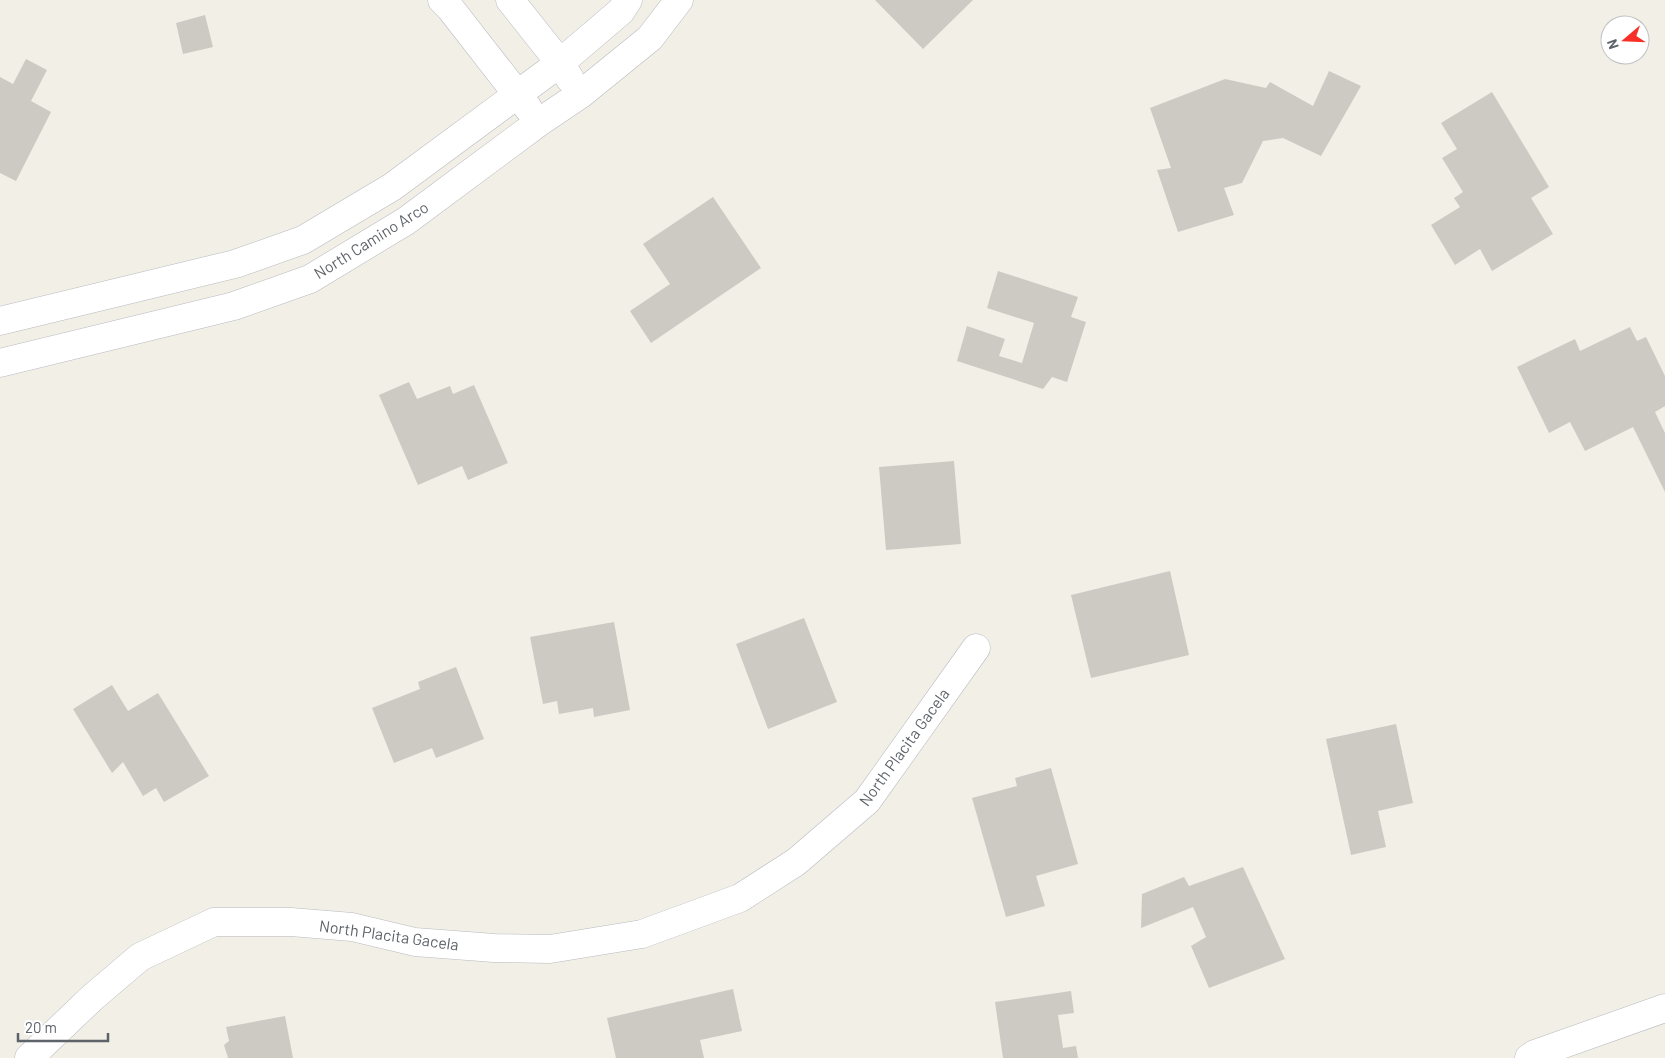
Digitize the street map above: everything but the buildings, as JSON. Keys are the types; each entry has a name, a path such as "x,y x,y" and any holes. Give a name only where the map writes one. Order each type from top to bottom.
{"street":[{"path":"442,0 518,94 538,123"},
{"path":"510,0 560,63 581,94"},
{"path":"0,320 235,264 303,240 392,187 560,63 620,10 628,0"},
{"name":"North Camino Arco","path":"0,363 234,306 310,279 406,222 538,123 581,94 650,38 679,0"},
{"name":"North Placita Gacela","path":"29,1058 93,997 140,957 214,922 291,922 343,926 415,942 494,948 550,949 642,934 740,898 796,862 867,801 976,648"},
{"path":"1529,1058 1535,1054 1665,1008"}]}
